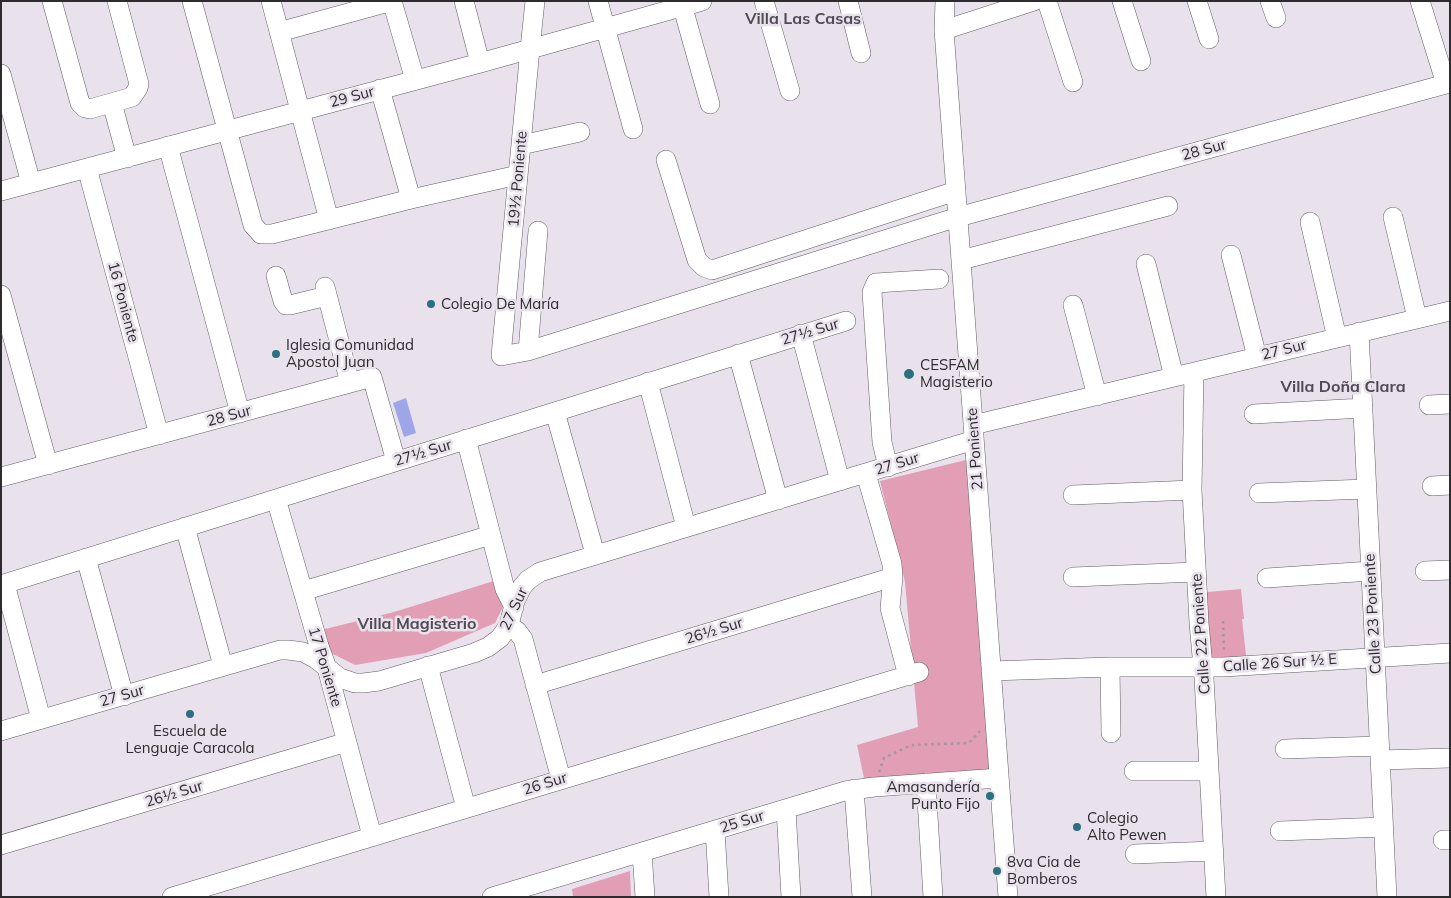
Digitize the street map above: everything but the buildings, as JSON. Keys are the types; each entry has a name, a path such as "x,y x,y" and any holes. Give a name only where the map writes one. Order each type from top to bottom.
{"street":[{"path":"52,1 82,106 90,109 135,95 138,88 139,84 117,1"},
{"path":"192,1 253,225 261,234 272,234 411,199 518,175"},
{"path":"271,1 329,220"},
{"path":"279,32 392,1 415,80"},
{"path":"464,1 480,63"},
{"name":"19½ Poniente","path":"501,356 536,1"},
{"path":"598,1 633,129"},
{"name":"29 Sur","path":"1,191 480,63 682,4 702,1"},
{"path":"764,1 790,91"},
{"path":"848,1 862,53"},
{"name":"21 Poniente","path":"945,1 944,30 1008,897"},
{"path":"944,30 1034,1"},
{"path":"1047,1 1073,82"},
{"path":"1122,1 1141,61"},
{"path":"1197,1 1209,39"},
{"path":"1420,1 1448,84"},
{"path":"682,4 710,104"},
{"path":"1,74 31,183"},
{"name":"28 Sur","path":"501,356 528,350 958,216 1448,84"},
{"path":"380,90 411,199"},
{"path":"112,103 127,158"},
{"path":"521,145 580,132"},
{"path":"168,146 240,412"},
{"path":"666,160 697,260 704,267 712,270 956,191"},
{"name":"16 Poniente","path":"87,168 159,435"},
{"path":"961,260 1168,206"},
{"path":"1394,217 1417,318"},
{"path":"1310,222 1337,338"},
{"path":"528,350 538,231"},
{"path":"1231,255 1258,357"},
{"path":"1146,264 1174,377"},
{"path":"276,276 283,301 286,305 326,291 350,383"},
{"path":"888,467 882,442 872,292 876,283 939,279"},
{"path":"1,295 48,465"},
{"path":"1073,305 1097,396"},
{"name":"27 Sur","path":"1,731 272,651 288,650 309,655 340,678 355,683 379,681 481,650 494,643 509,625 522,587 534,576 546,569 866,474 974,432 1097,396 1450,310"},
{"name":"27½ Sur","path":"3,584 846,321"},
{"name":"Calle 23 Poniente","path":"1359,332 1387,897"},
{"path":"801,334 840,481"},
{"path":"738,354 778,500"},
{"name":"Calle 22 Poniente","path":"1194,372 1192,490 1216,897"},
{"name":"28 Sur","path":"1,478 372,377 396,461"},
{"path":"648,382 686,527"},
{"path":"1429,405 1450,404"},
{"path":"1254,414 1363,408"},
{"path":"555,412 594,554"},
{"path":"466,439 506,589 514,607"},
{"path":"866,474 892,564 893,576"},
{"path":"1259,493 1367,489"},
{"path":"1073,495 1192,490"},
{"name":"17 Poniente","path":"276,499 318,646 327,668 372,836"},
{"path":"185,528 223,666"},
{"path":"303,591 491,535"},
{"path":"86,558 124,696"},
{"path":"1424,572 1450,570"},
{"path":"1267,578 1371,571"},
{"path":"1072,577 1196,572"},
{"name":"26 Sur","path":"172,897 913,674 890,608 893,576"},
{"name":"26½ Sur","path":"535,685 893,576"},
{"path":"3,584 41,719"},
{"path":"509,625 517,631 523,640 561,780"},
{"name":"Calle 26 Sur ½ E","path":"991,670 1224,667 1450,653"},
{"path":"428,666 466,808"},
{"path":"1110,667 1112,733"},
{"name":"26½ Sur","path":"1,845 347,742"},
{"path":"1284,749 1450,758"},
{"path":"1134,771 1209,771"},
{"name":"25 Sur","path":"492,897 539,890 642,852 854,789 999,778"},
{"path":"926,783 933,897"},
{"path":"854,789 862,897"},
{"path":"786,809 791,897"},
{"path":"1280,831 1384,827"},
{"path":"715,830 719,897"},
{"path":"1135,854 1214,851"},
{"path":"642,852 645,897"}],"path":[{"path":"1223,621 1224,667"},
{"path":"874,787 884,758 911,746 969,743 994,711"}],"shaded area":[{"path":"970,459 991,771 865,783 857,745 918,727 905,582 880,481"},
{"path":"497,580 504,605 495,623 426,653 355,665 327,651 321,630 394,612"},
{"path":"1241,589 1247,664 1205,666 1197,593"},
{"path":"630,871 631,897 573,897 572,889"}],"water":[{"path":"406,398 416,433 404,437 393,403"}],"place":[{"name":"Colegio De María","path":"431,304"},
{"name":"Iglesia Comunidad Apostol Juan","path":"276,354"},
{"name":"CESFAM Magisterio","path":"909,374"},
{"name":"Escuela de Lenguaje Caracola","path":"190,714"},
{"name":"Amasandería Punto Fijo","path":"990,796"},
{"name":"Colegio Alto Pewen","path":"1077,827"},
{"name":"8va Cia de Bomberos","path":"997,871"}],"district":[{"name":"Villa Las Casas","path":"803,19"},
{"name":"Villa Doña Clara","path":"1343,387"},
{"name":"Villa Magisterio","path":"417,624"}]}
